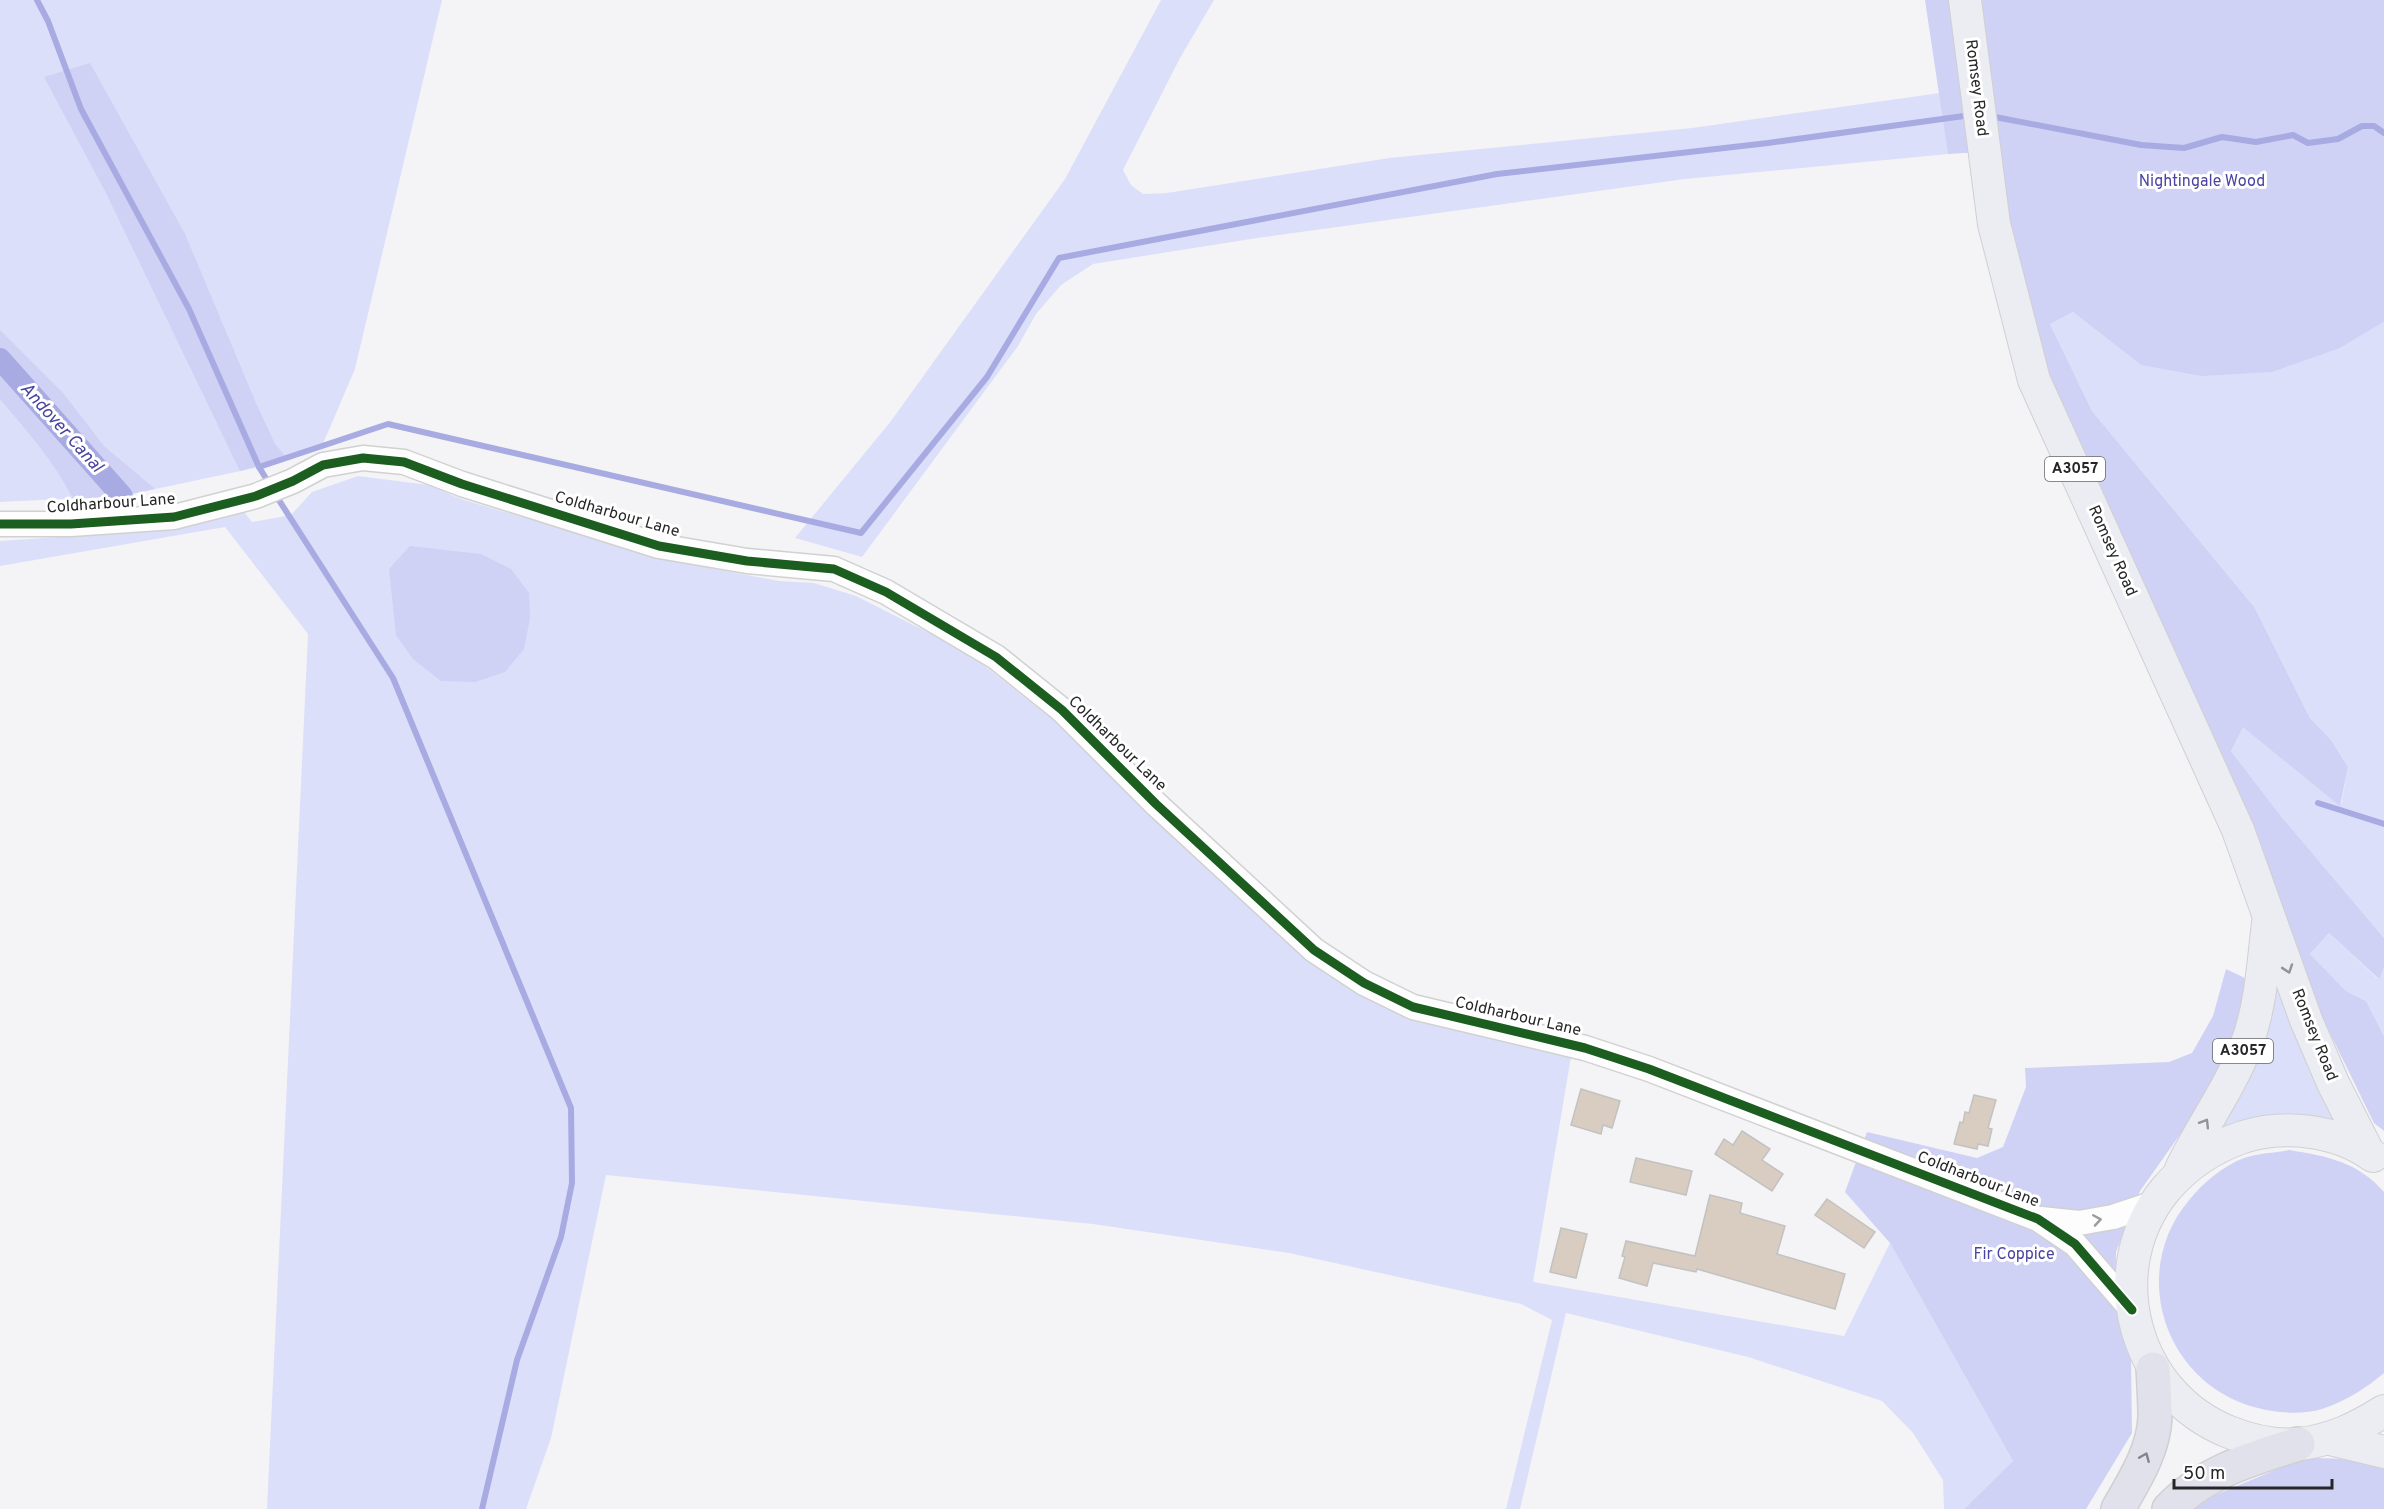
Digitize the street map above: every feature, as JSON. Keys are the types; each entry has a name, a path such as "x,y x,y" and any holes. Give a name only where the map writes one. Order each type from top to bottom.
{"highway":[{"path":"2118,1509 2137,1475 2150,1444 2155,1418 2153,1369"},
{"path":"2169,1509 2211,1477 2242,1462 2314,1441"}],"main road":[{"name":"Romsey Road","path":"1965,0 1994,224 2034,380 2238,830 2306,1020 2333,1083 2376,1158"},
{"name":"Romsey Road","path":"2178,1175 2197,1135 2226,1089 2246,1045 2259,997 2269,914"},
{"path":"2376,1158 2342,1140 2313,1132 2284,1130 2254,1134 2226,1143 2200,1157 2178,1175 2155,1203 2142,1228 2134,1254 2130,1282 2136,1330 2153,1369 2170,1392 2191,1411 2216,1427 2242,1437 2270,1443 2314,1441 2384,1452"},
{"path":"2314,1441 2359,1427 2384,1411"}],"street":[{"name":"Coldharbour Lane","path":"0,524 71,524 174,517 260,495 323,465 363,458 404,462 462,484 660,546 747,561 834,569 886,592 996,657 1062,710 1156,804 1314,950 1364,983 1413,1007 1585,1048 1649,1069 2038,1219 2076,1244 2132,1310"},
{"name":"Coldharbour Lane","path":"2038,1219 2079,1223 2113,1217 2155,1203"}],"shaded area":[{"path":"0,0 442,0 355,369 322,446 259,467 122,496 0,502"},
{"path":"1161,0 1214,0 1180,58 1123,170 1131,185 1143,194 1167,193 1389,158 1692,128 1940,93 1948,154 1685,179 1257,238 1093,264 1061,285 1036,314 1018,346 862,557 795,538 891,421 1065,179"},
{"path":"2073,312 2141,365 2340,348 2384,322 2384,938 2280,815 2231,751 2243,726 2341,805 2348,767 2331,740 2310,718 2255,608 2092,411 2050,324"},
{"path":"358,476 429,485 461,499 606,542 710,568 779,581 814,583 856,596 967,652 1064,728 1099,764 1306,954 1363,996 1571,1057 1533,1282 1844,1336 1890,1243 2013,1461 1964,1509 1944,1509 1943,1480 1913,1433 1882,1401 1748,1357 1566,1313 1520,1509 1506,1509 1552,1320 1521,1304 1289,1253 1093,1224 606,1175 551,1438 526,1509 267,1509 308,634 225,527 0,566 0,541 163,530 244,512 252,522 291,515 312,492"},
{"path":"2329,933 2378,979 2384,967 2384,1036 2366,1001 2346,991 2310,954"},
{"path":"2275,984 2339,1130 2216,1134 2223,1120 2239,1099 2251,1073 2261,1043"}],"green space":[{"name":"Nightingale Wood","path":"1925,0 2384,0 2384,322 2340,348 2272,372 2202,376 2141,365 2073,312 2050,324 2092,411 2255,608 2310,718 2331,740 2348,767 2340,806 2243,727 2231,751 2280,815 2384,938 2384,967 2379,979 2329,933 2310,954 2346,991 2366,1001 2384,1036 2384,1131 2374,1123 2325,1023 2046,377 2008,225 1998,151 1948,154"},
{"path":"90,63 185,234 256,403 275,444 287,458 240,471 106,193 44,77"},
{"path":"0,330 63,393 104,446 155,489 122,496 73,499 49,459 0,399"},
{"path":"410,546 481,554 511,569 529,593 530,618 524,649 505,672 475,682 441,681 413,659 396,635 389,569"},
{"name":"Fir Coppice","path":"2226,969 2249,980 2236,1039 2220,1078 2140,1191 2116,1252 2115,1305 2131,1356 2132,1433 2086,1509 1964,1509 2013,1461 1890,1243 1845,1192 1867,1132 1977,1158 2003,1147 2026,1087 2025,1068 2169,1062 2192,1053 2213,1016"},
{"path":"2289,1150 2329,1158 2353,1167 2384,1192 2384,1373 2339,1402 2322,1409 2298,1413 2258,1408 2226,1395 2199,1376 2179,1351 2166,1322 2159,1291 2161,1259 2171,1228 2195,1193 2214,1175 2236,1161 2255,1155"},
{"path":"2304,1458 2355,1461 2384,1469 2384,1509 2194,1509 2215,1495"}],"building":[{"path":"1581,1089 1620,1101 1612,1128 1603,1125 1601,1134 1571,1125"},
{"path":"1974,1095 1996,1100 1988,1128 1992,1129 1988,1146 1978,1144 1977,1149 1954,1144 1960,1122 1963,1123 1965,1112 1969,1113"},
{"path":"1742,1131 1770,1149 1762,1160 1783,1174 1772,1191 1715,1154 1724,1139 1733,1145"},
{"path":"1636,1158 1692,1171 1686,1195 1630,1182"},
{"path":"1710,1195 1742,1203 1740,1213 1785,1226 1777,1254 1845,1274 1835,1309 1697,1269 1696,1272 1653,1263 1647,1286 1619,1278 1625,1257 1622,1256 1626,1241 1695,1256"},
{"path":"1827,1199 1875,1232 1864,1248 1815,1215"},
{"path":"1561,1228 1587,1234 1576,1278 1550,1272"}],"waterway":[{"path":"37,0 48,21 81,109 189,309 259,467"},
{"path":"270,485 259,467 388,424 861,533 987,377 1059,258 1497,174 1768,143 1971,115"},
{"path":"1990,116 2141,145 2184,148 2222,137 2256,142 2293,135 2308,143 2338,139 2362,126 2374,126 2384,133"},
{"name":"Andover Canal","path":"0,359 122,496"},
{"path":"275,494 393,678 571,1108 572,1183 561,1237 517,1360 482,1509"},
{"path":"2318,803 2384,824"}],"cycle path":[{"path":"0,524 71,524 174,517 256,496 293,481 323,465 363,458 404,462 462,484 659,546 747,561 834,569 886,592 996,657 1062,710 1156,804 1314,950 1364,983 1413,1007 1585,1048 1649,1069 2038,1219 2075,1244 2132,1310"}]}
